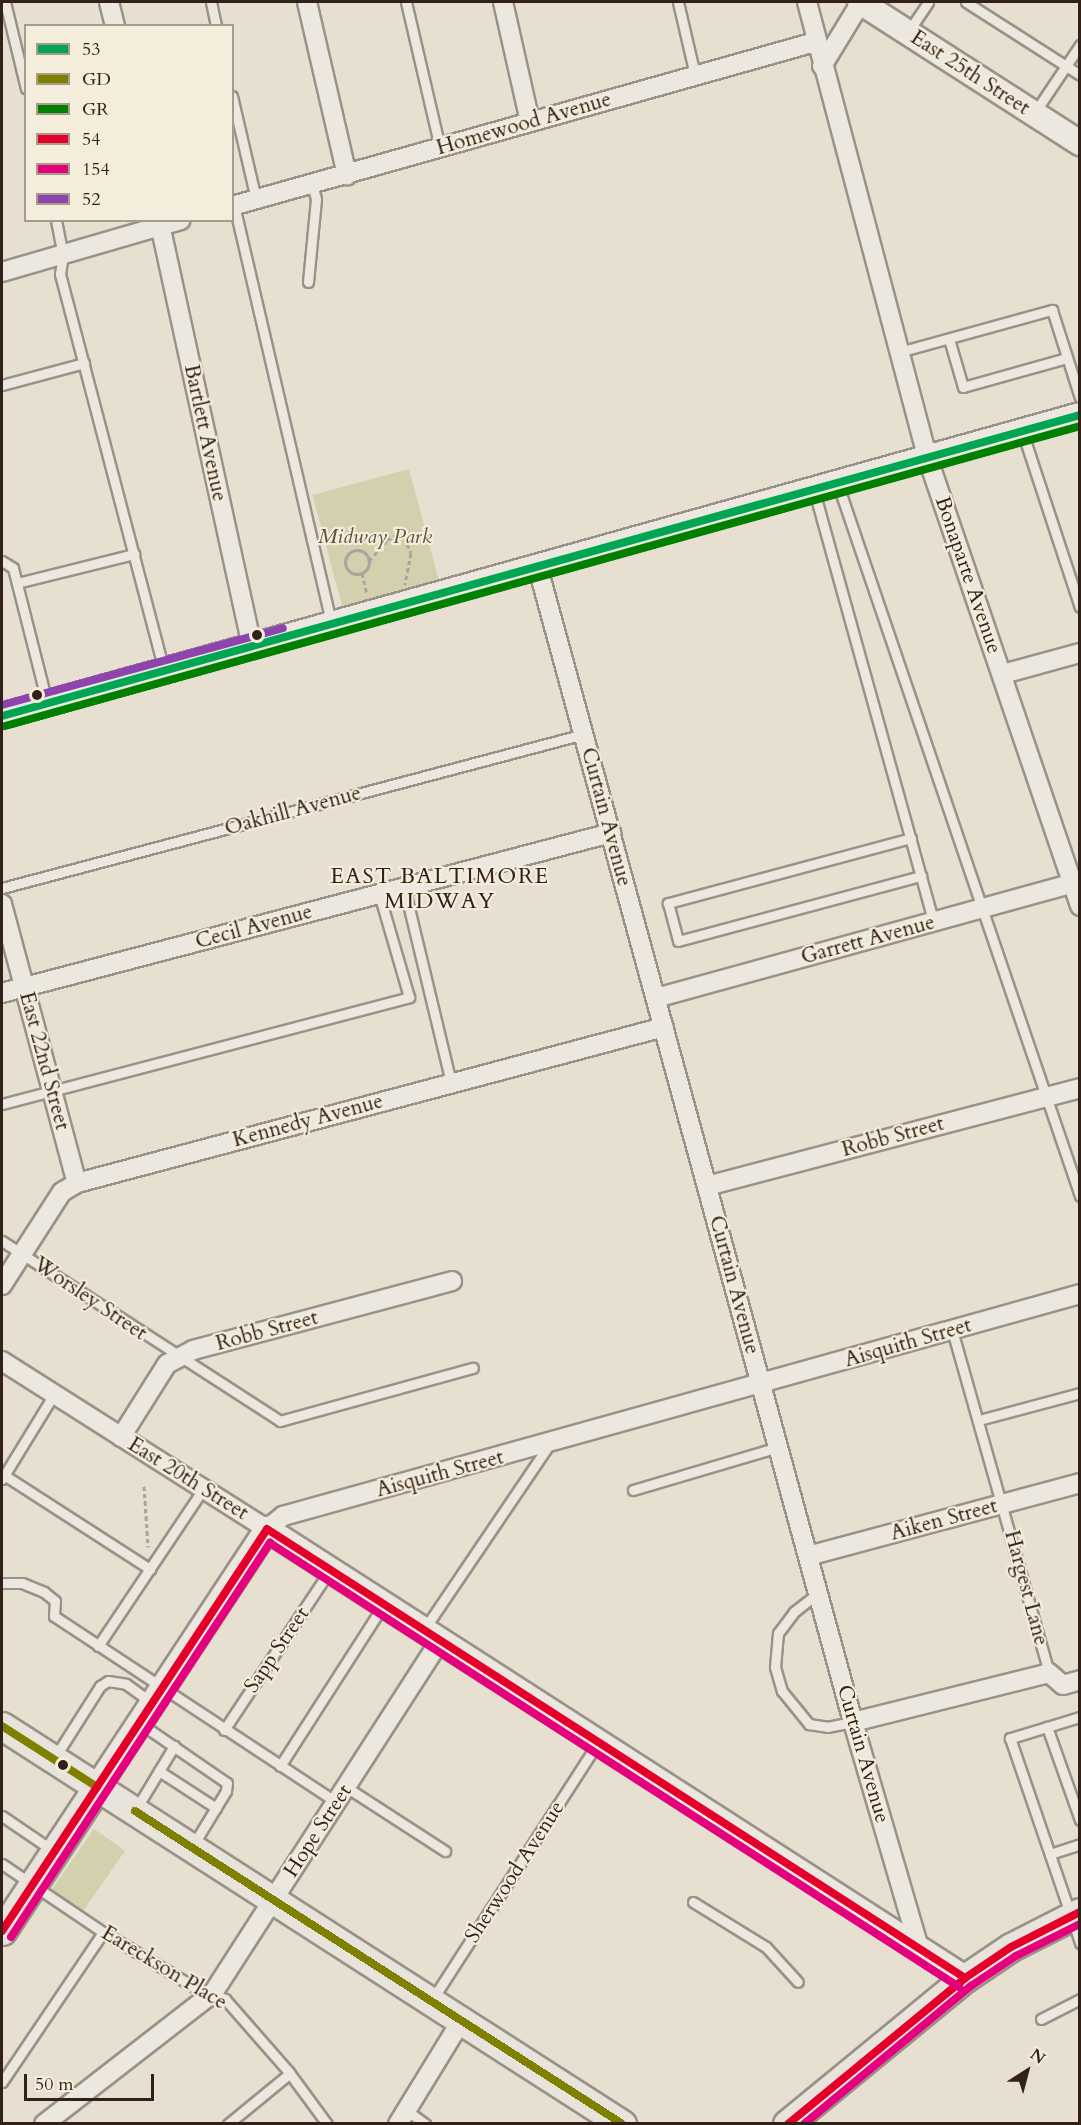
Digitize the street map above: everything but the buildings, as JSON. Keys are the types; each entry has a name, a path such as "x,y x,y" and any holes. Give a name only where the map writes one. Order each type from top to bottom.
{"main road":[{"path":"2,1726 622,2124"},
{"name":"Aisquith Street","path":"2,1931 97,1787"},
{"path":"787,2124 965,1978 1011,1947 1076,1913"}],"street":[{"path":"110,2 115,24"},
{"path":"307,2 347,175"},
{"path":"503,2 530,122"},
{"name":"Bonaparte Avenue","path":"807,2 815,42 928,459 1076,882 1080,906"},
{"path":"822,66 861,2"},
{"name":"East 25th Street","path":"861,2 1080,144"},
{"name":"Homewood Avenue","path":"234,206 815,42"},
{"path":"2,272 159,224"},
{"name":"Bartlett Avenue","path":"159,224 252,646"},
{"path":"2,716 838,485 1080,415"},
{"name":"Curtain Avenue","path":"538,568 853,1722 919,1948"},
{"path":"1003,674 1080,652"},
{"name":"Cecil Avenue","path":"2,993 611,833"},
{"name":"Garrett Avenue","path":"656,998 1076,882"},
{"name":"East 22nd Street","path":"2,904 77,1183"},
{"name":"Kennedy Avenue","path":"2,1285 62,1192 77,1183 664,1027"},
{"name":"Robb Street","path":"707,1186 1080,1088"},
{"name":"Robb Street","path":"178,1357 452,1281"},
{"name":"Aisquith Street","path":"97,1787 267,1529 283,1516 761,1385 1080,1293"},
{"path":"121,1437 166,1365 178,1357"},
{"name":"East 20th Street","path":"2,1361 919,1948"},
{"name":"Aiken Street","path":"808,1556 1080,1483"},
{"name":"Hope Street","path":"45,2123 213,1993 341,1795 432,1635"},
{"path":"853,1722 1049,1673 1063,1685 1080,1680"},
{"path":"919,1948 965,1978"},
{"path":"402,2117 461,2021"}],"lane":[{"path":"6,2 24,80"},
{"path":"211,2 216,24"},
{"path":"406,2 440,148"},
{"path":"678,2 695,75"},
{"path":"908,33 928,2"},
{"path":"966,2 1080,75"},
{"path":"1034,114 1080,45"},
{"path":"234,105 256,199"},
{"path":"308,282 316,199 312,184"},
{"path":"234,210 332,625"},
{"path":"56,222 63,255 60,274 164,670"},
{"path":"899,352 1052,310 1080,398"},
{"path":"949,339 963,387 1067,358"},
{"path":"2,385 84,363"},
{"path":"1022,431 1080,607"},
{"path":"838,485 1049,1096 1080,1196"},
{"path":"814,491 933,921"},
{"path":"17,583 134,554"},
{"path":"2,561 13,568 47,702"},
{"name":"Oakhill Avenue","path":"2,888 584,734"},
{"path":"911,838 668,903 678,941 921,876"},
{"path":"404,887 451,1083"},
{"path":"2,1104 409,997 380,894"},
{"name":"Worsley Street","path":"2,1240 178,1357 280,1421 472,1368"},
{"name":"Hargest Lane","path":"952,1330 1049,1673"},
{"path":"979,1420 1080,1393"},
{"path":"54,1394 3,1477 150,1569"},
{"name":"Hope Street","path":"432,1635 549,1444"},
{"path":"633,1490 778,1447"},
{"path":"98,1646 203,1489"},
{"name":"Sapp Street","path":"224,1730 330,1570"},
{"path":"2,1582 22,1583 44,1592 55,1601 54,1617 98,1646 151,1705 174,1746 227,1783 216,1808 191,1847"},
{"path":"818,1593 794,1612 778,1633 775,1667 782,1690 809,1724 828,1727 853,1722"},
{"path":"280,1766 384,1604"},
{"path":"54,1759 100,1686 108,1681 126,1684 151,1705 224,1730 280,1766 341,1795 445,1851"},
{"path":"1080,1717 1010,1738 1050,1854 1076,1913 1080,1943"},
{"path":"1047,1726 1080,1820"},
{"name":"Sherwood Avenue","path":"431,2002 599,1742"},
{"path":"135,1811 174,1746"},
{"path":"159,1771 216,1808"},
{"path":"2,1816 54,1852"},
{"path":"1050,1854 1080,1844"},
{"name":"Eareckson Place","path":"2,1864 103,1932 199,1990 225,1999 290,2073 327,2124"},
{"path":"693,1902 766,1947 798,1982"},
{"path":"2,2082 103,1932"},
{"path":"1041,2019 1080,1999"},
{"path":"228,2124 290,2073"},
{"path":"402,2117 425,2124"}],"path":[{"path":"368,601 362,573 387,540 396,535 404,537 411,554 404,577 408,591"},
{"path":"362,573 348,569 348,555 359,550 369,561"},
{"path":"144,1486 147,1551"}],"green space":[{"name":"Midway Park","path":"409,469 439,580 342,606 312,495"},
{"path":"94,1829 125,1851 82,1912 51,1890"}],"transit line":[{"name":"53","path":"2,716 1080,415"},
{"name":"GR","path":"5,726 1080,426"},
{"name":"52","path":"2,705 283,628"},
{"name":"54","path":"2,1931 267,1529 965,1978"},
{"name":"154","path":"11,1937 270,1543 959,1987"},
{"name":"GD","path":"2,1726 97,1787"},
{"name":"GD","path":"135,1811 621,2123"},
{"name":"54","path":"788,2124 965,1978 1011,1947 1080,1912"},
{"name":"154","path":"804,2124 971,1986 1016,1956 1080,1924"}],"district":[{"name":"EAST BALTIMORE MIDWAY","path":"440,888"}]}
